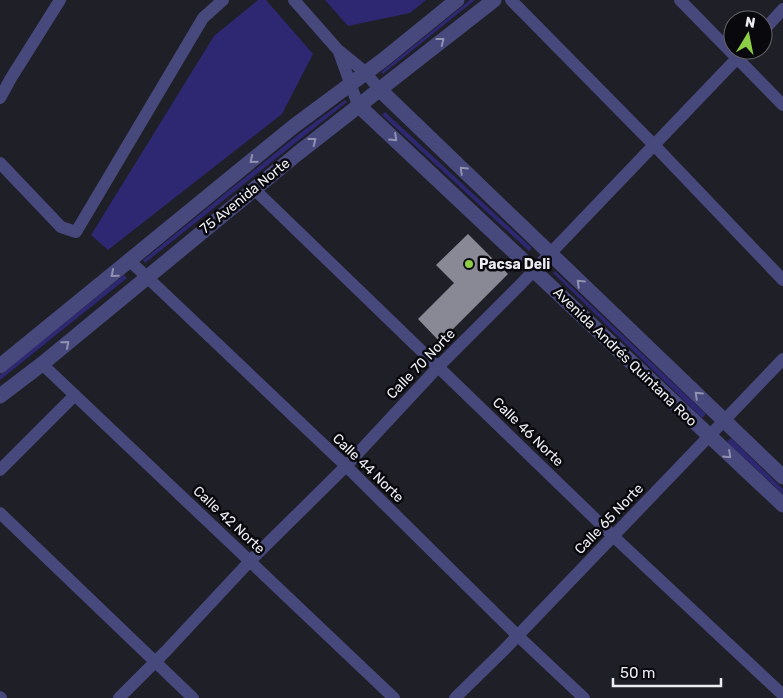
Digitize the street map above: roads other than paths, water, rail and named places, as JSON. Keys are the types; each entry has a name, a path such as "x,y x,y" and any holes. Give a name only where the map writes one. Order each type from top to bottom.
{"street":[{"path":"0,98 60,0"},
{"path":"0,163 61,228 76,232 204,18 223,0"},
{"name":"Avenida Andrés Quintana Roo","path":"294,0 338,50 365,72 379,89 783,477"},
{"name":"75 Avenida Norte","path":"0,366 294,126 383,60 457,0"},
{"name":"75 Avenida Norte","path":"0,396 42,364 358,105 494,0"},
{"path":"511,0 654,145 783,280"},
{"path":"680,0 723,38"},
{"path":"773,20 783,9"},
{"name":"Avenida Andrés Quintana Roo","path":"338,50 358,105 783,505"},
{"name":"Calle 70 Norte","path":"119,698 250,561 346,466 439,366 550,254 735,60"},
{"path":"746,60 783,105"},
{"name":"Calle 46 Norte","path":"254,189 613,536 783,695"},
{"name":"Calle 44 Norte","path":"130,261 346,466 518,636 584,698"},
{"name":"Calle 65 Norte","path":"455,698 518,636 783,359"},
{"name":"Calle 42 Norte","path":"42,364 394,698"},
{"path":"0,470 75,396"},
{"path":"0,513 193,698"}],"place":[{"name":"Pacsa Deli","path":"469,264"}]}
